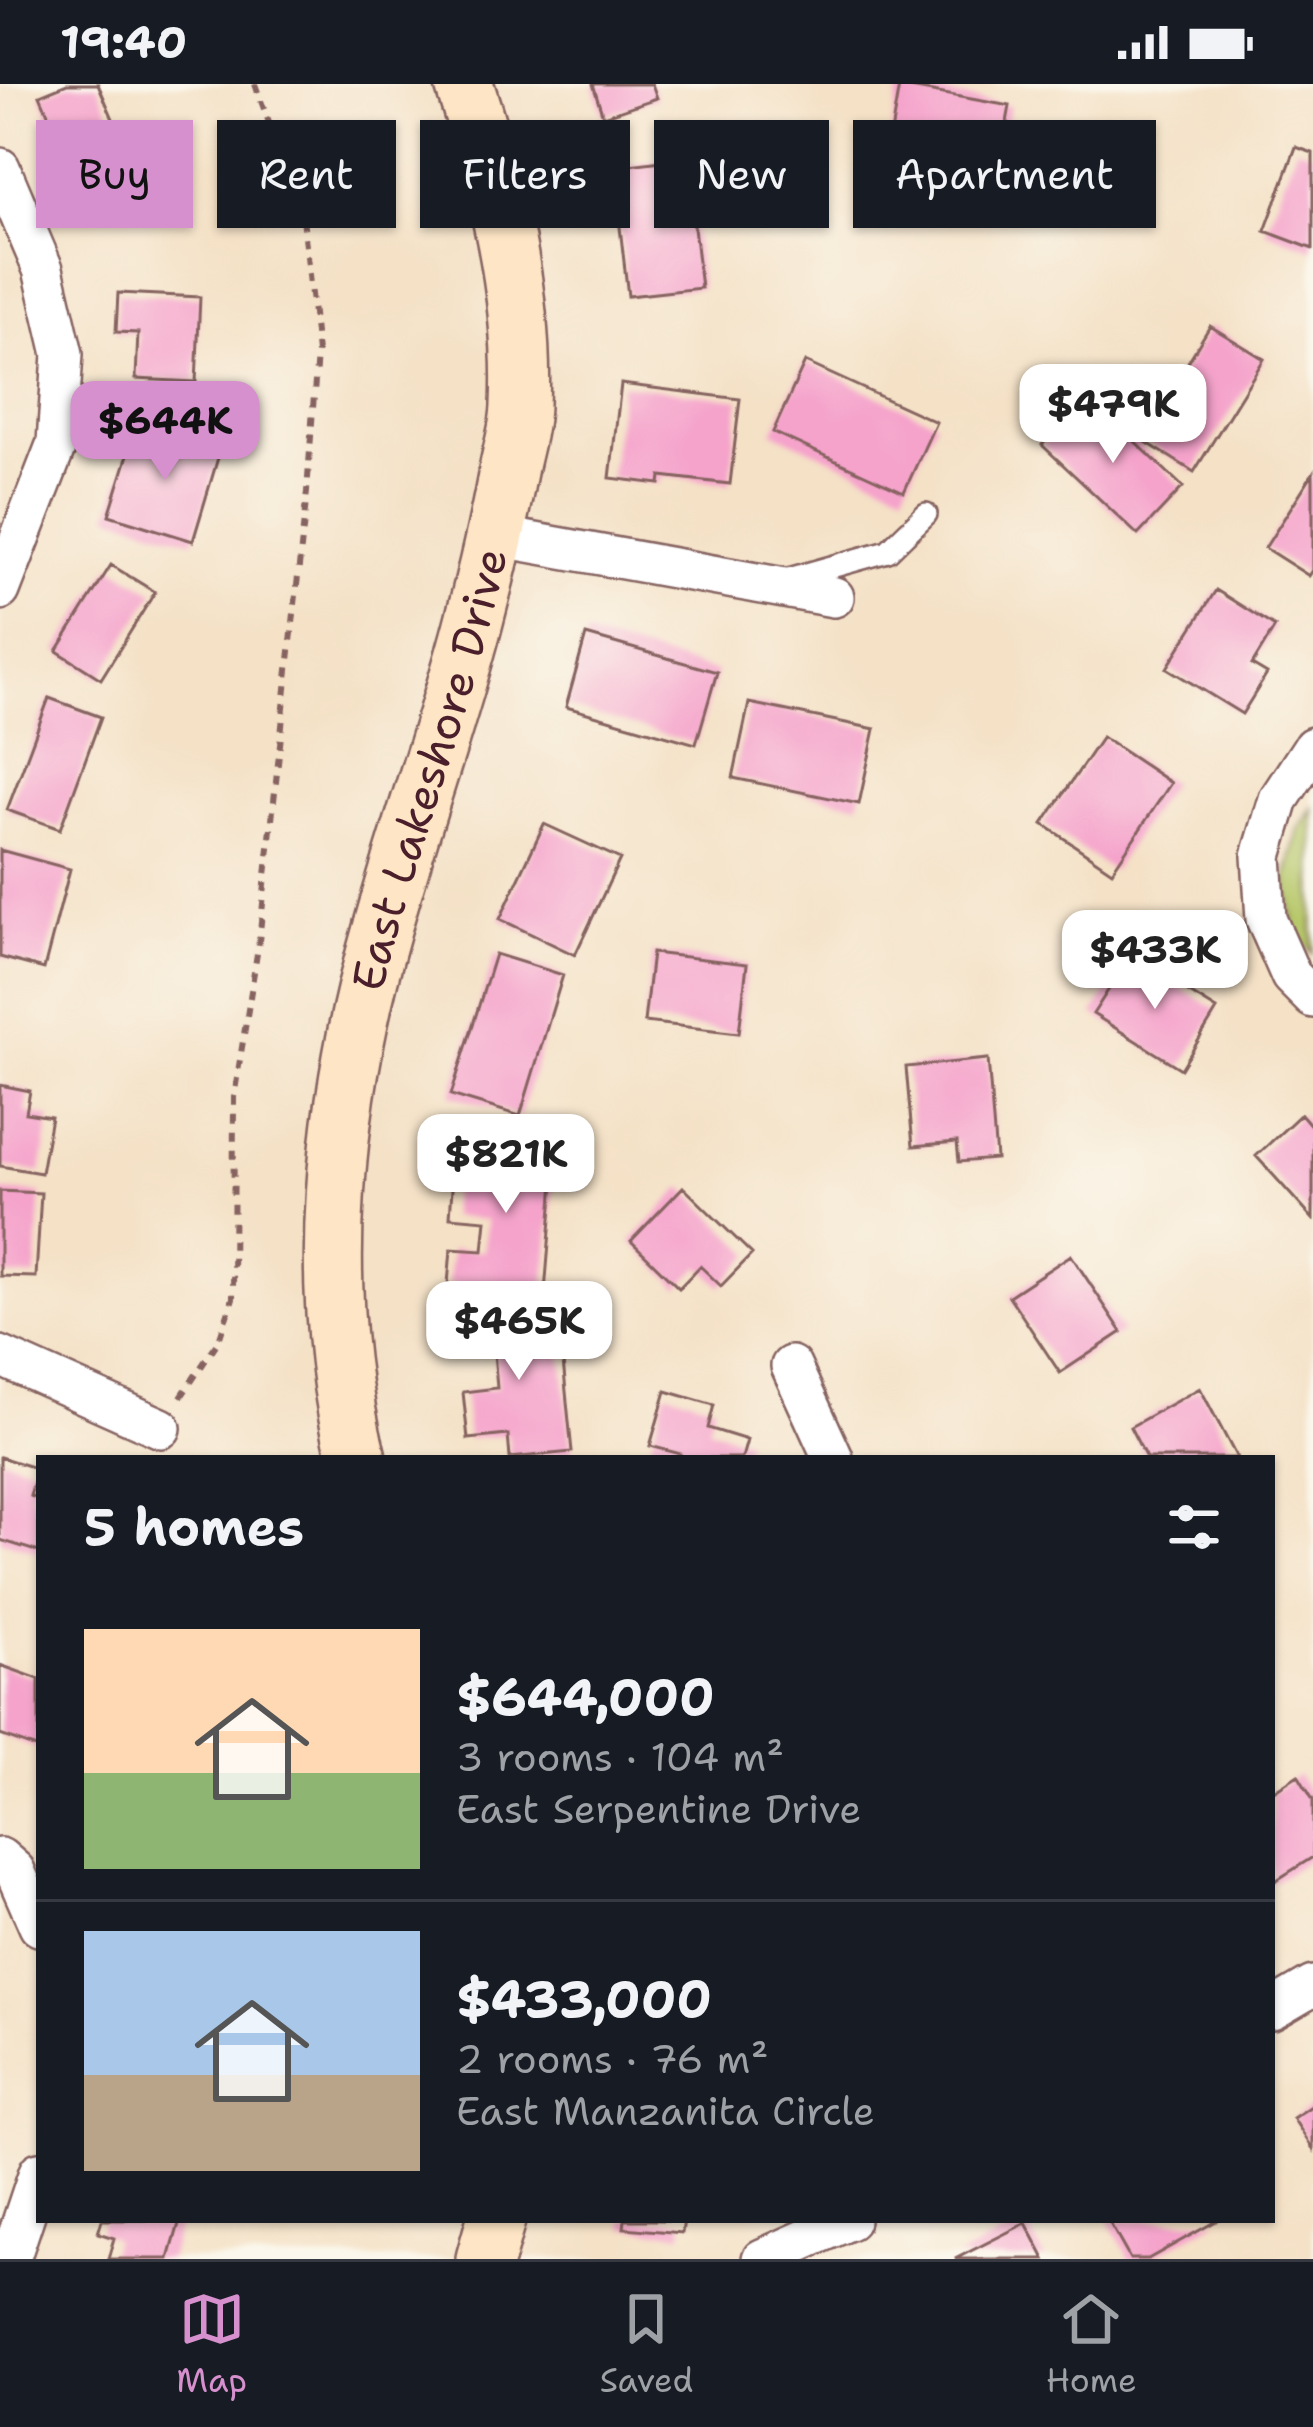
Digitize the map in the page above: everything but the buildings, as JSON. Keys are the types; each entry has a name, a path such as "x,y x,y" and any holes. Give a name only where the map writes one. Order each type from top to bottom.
{"main road":[{"name":"East Lakeshore Drive","path":"356,1455 336,1348 333,1248 341,1126 380,933 457,686 496,536 520,409 521,341 490,164 464,84"},
{"path":"485,2259 495,2223"}],"street":[{"path":"0,168 43,268 63,354 57,443 0,590"},
{"path":"496,536 834,597"},
{"path":"1313,747 1279,799 1262,856 1266,919 1291,976 1313,998"},
{"path":"0,1356 161,1428"},
{"path":"791,1366 832,1455"},
{"path":"0,1858 14,1871 36,1919"},
{"path":"1275,2008 1313,1986"},
{"path":"10,2259 36,2181"},
{"path":"762,2259 842,2223"}],"lane":[{"path":"767,585 888,551 926,514"}],"path":[{"path":"161,1428 219,1340 232,1298 234,1097 260,941 317,353 303,217 255,84"}],"green space":[{"path":"1313,809 1313,953 1295,933 1286,879 1299,830"}]}
